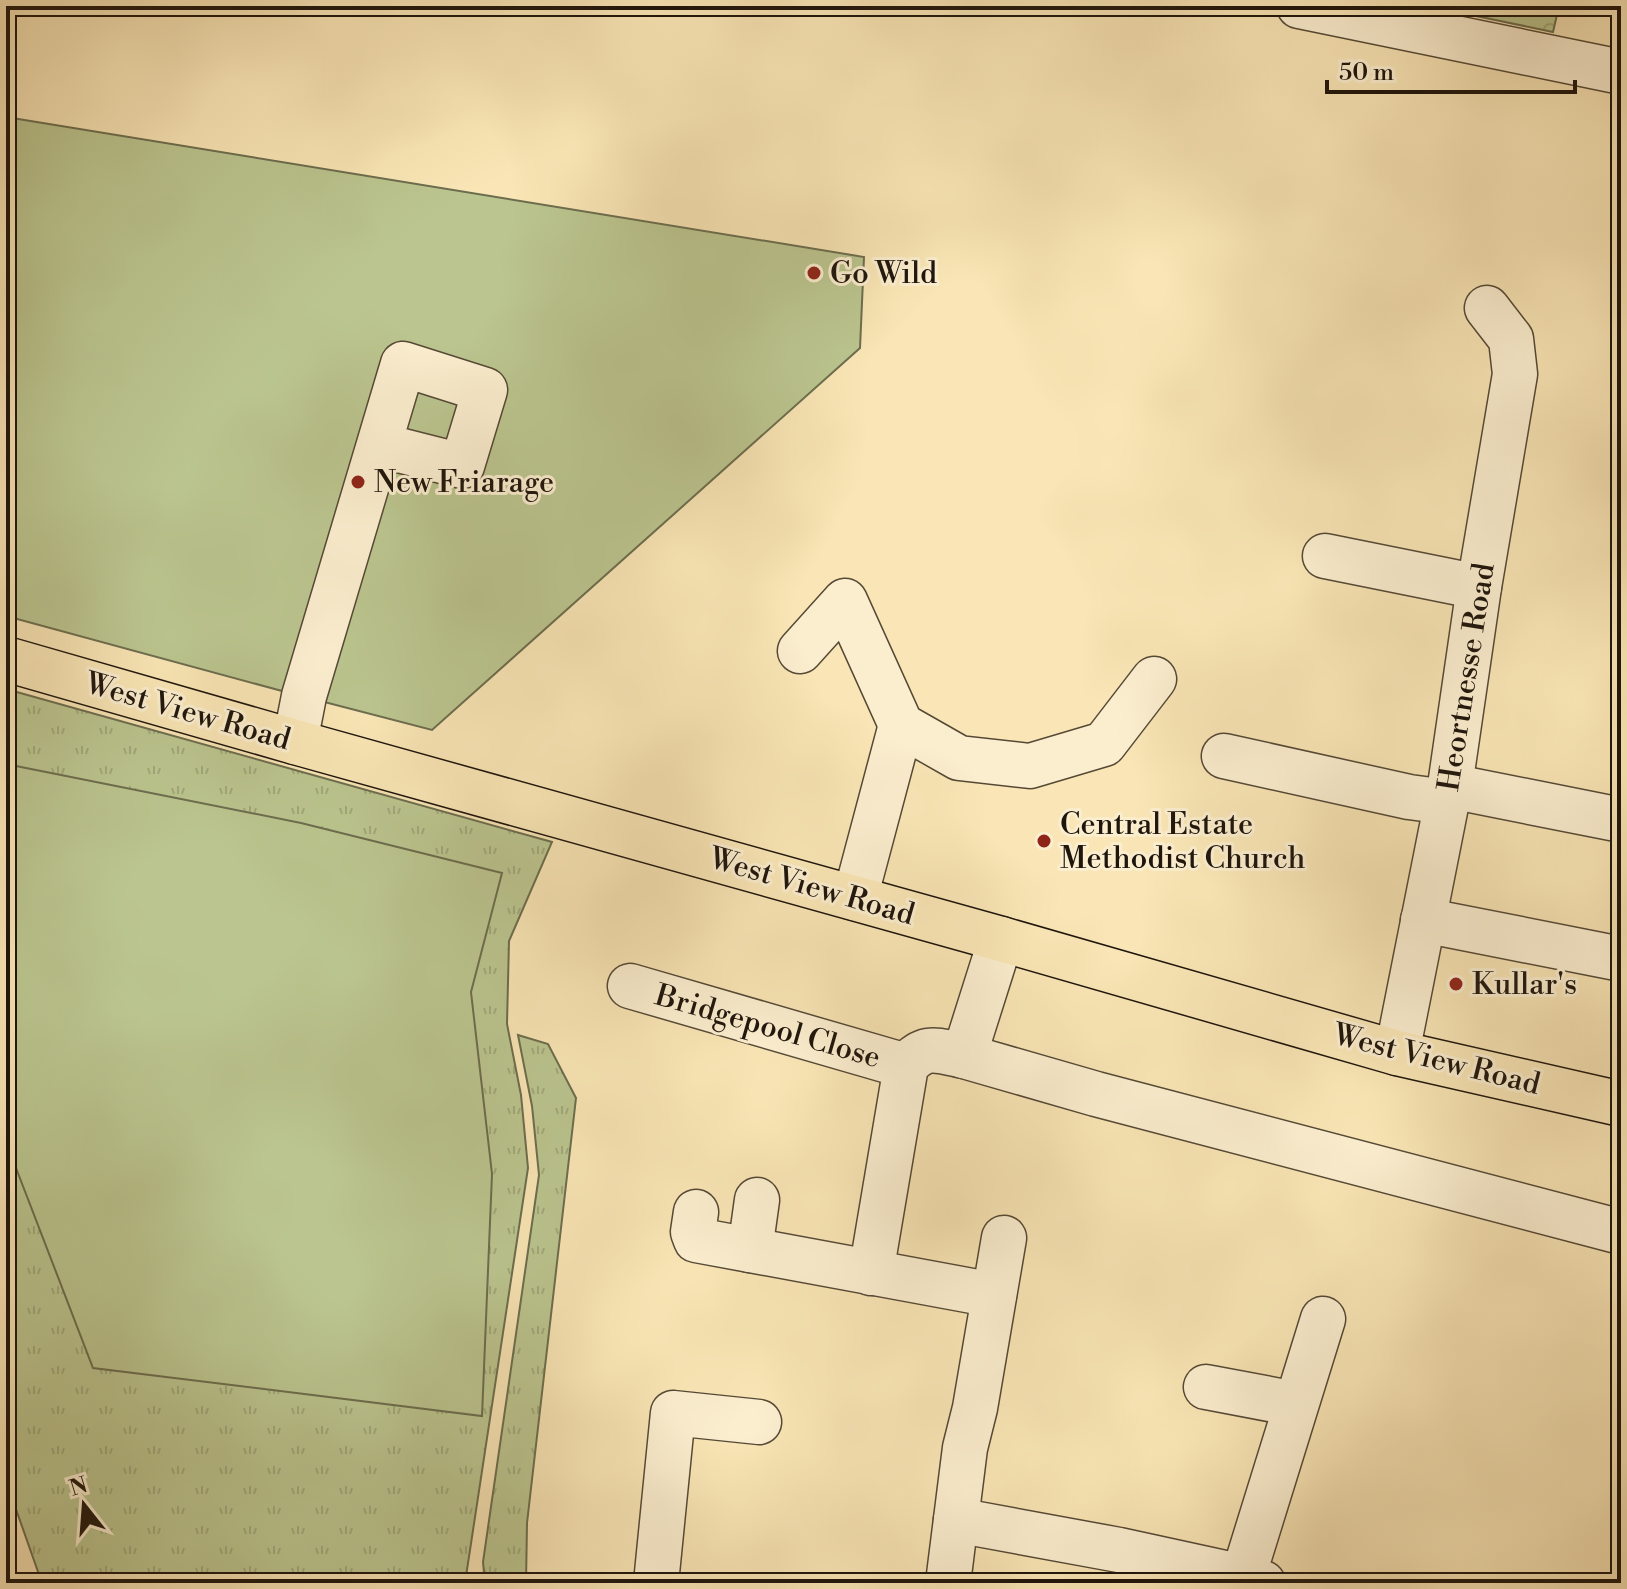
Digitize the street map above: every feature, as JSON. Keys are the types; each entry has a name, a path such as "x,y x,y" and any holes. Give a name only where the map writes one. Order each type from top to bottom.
{"main road":[{"name":"West View Road","path":"6,659 1397,1053 1621,1104"}],"street":[{"path":"1299,6 1621,72"},
{"name":"Heortnesse Road","path":"1397,1053 1448,794 1515,374 1511,339 1487,308"},
{"path":"295,742 304,696 379,445"},
{"path":"1325,556 1479,587"},
{"path":"800,651 845,601 901,725 959,758 1030,766 1104,744 1154,679"},
{"path":"855,898 901,725"},
{"path":"1224,756 1409,797 1448,794 1621,820"},
{"path":"1423,920 1621,959"},
{"path":"964,1056 1001,939"},
{"name":"Bridgepool Close","path":"630,986 906,1066"},
{"name":"Bridgepool Close","path":"871,1273 906,1066 916,1055 930,1050 964,1056 1096,1094 1621,1232"},
{"path":"750,1250 757,1200"},
{"path":"696,1212 693,1232 696,1240 994,1295"},
{"path":"948,1583 970,1428 1004,1238"},
{"path":"956,1520 1119,1550 1253,1580 1296,1404 1323,1319"},
{"path":"1206,1387 1296,1404"},
{"path":"656,1583 673,1413 759,1422"}],"green space":[{"path":"1428,6 1559,6 1553,32"},
{"name":"New Friarage","path":"6,117 864,257 860,348 432,730 282,691 6,616"},
{"path":"6,689 552,842 509,941 507,1024 521,1095 528,1168 465,1583 42,1583 6,1481"},
{"path":"6,764 301,823 502,873 471,992 492,1174 482,1416 93,1368 6,1142"},
{"path":"518,1035 548,1044 576,1098 527,1523 526,1583 485,1583 483,1562 539,1175 532,1106"}],"railway":[{"path":"6,1558 15,1583"}],"place":[{"name":"Go Wild","path":"814,273"},
{"name":"New Friarage","path":"358,482"},
{"name":"Central Estate Methodist Church","path":"1044,841"},
{"name":"Kullar's","path":"1456,984"}]}
